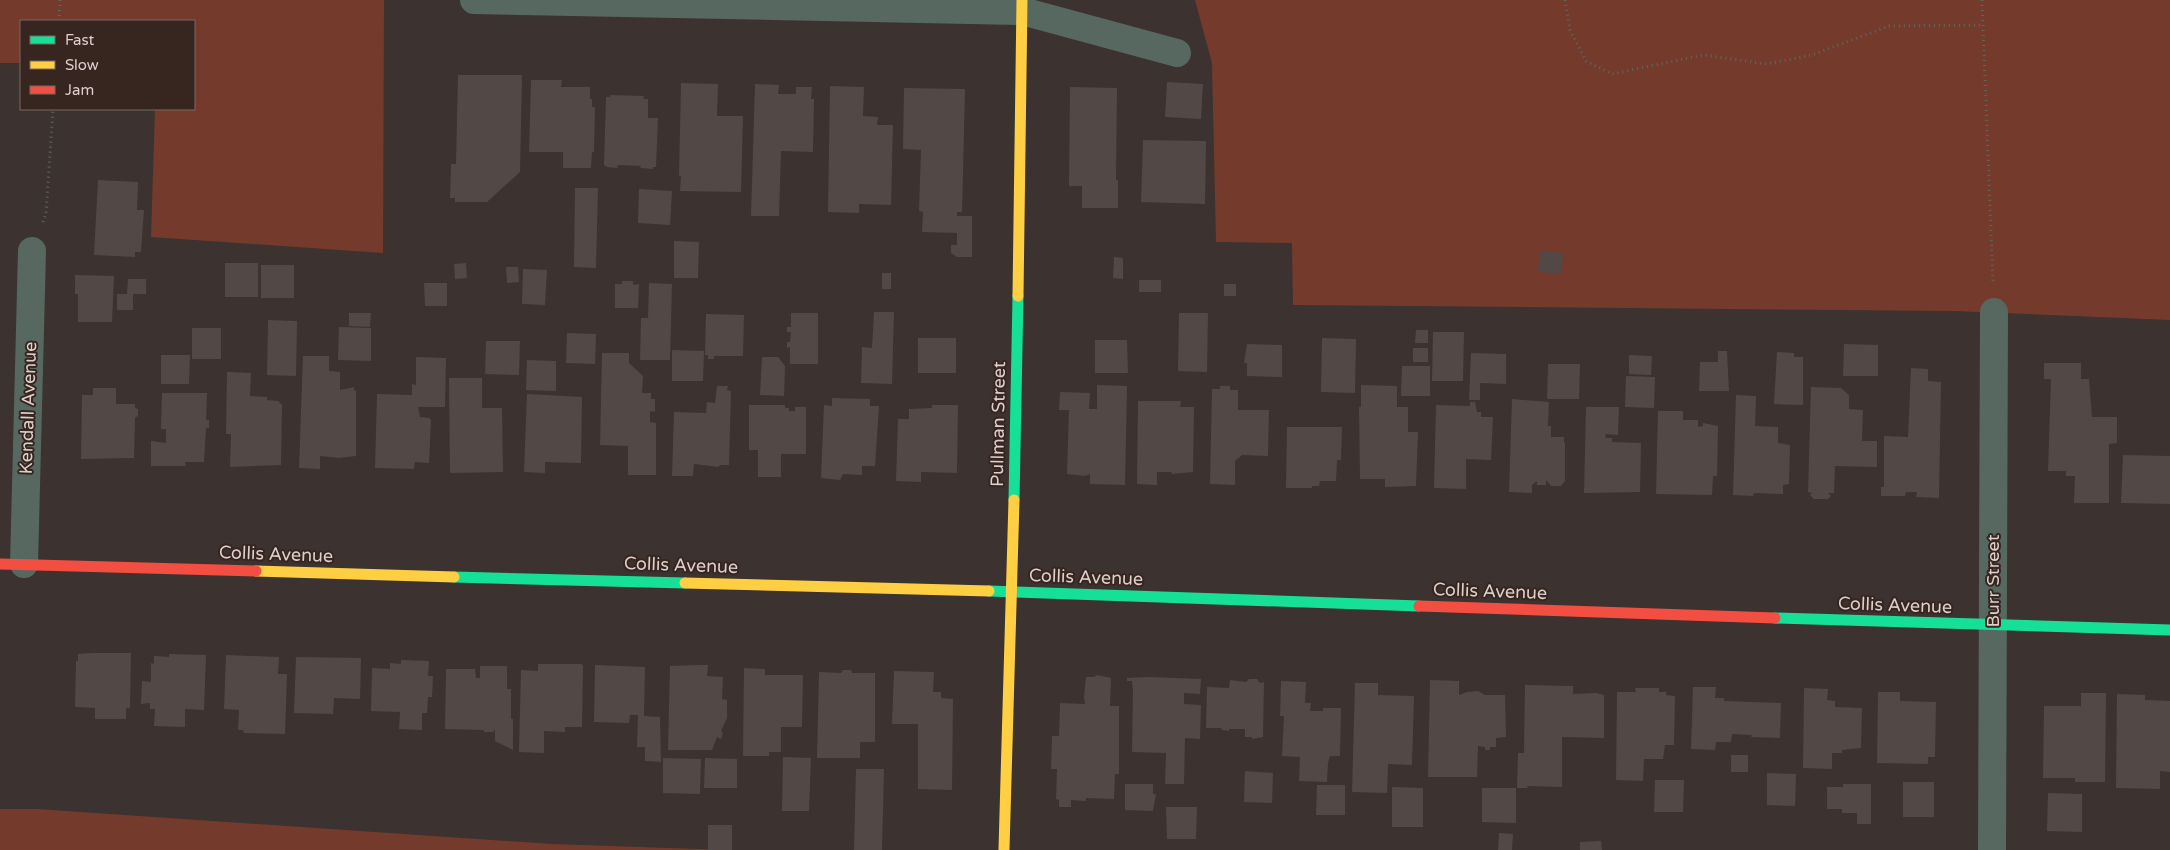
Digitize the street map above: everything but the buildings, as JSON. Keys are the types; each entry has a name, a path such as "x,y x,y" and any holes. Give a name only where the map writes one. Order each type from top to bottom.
{"street":[{"path":"474,0 1022,6 1177,52"},
{"name":"Pullman Street","path":"1004,849 1013,592 1022,6"},
{"name":"Kendall Avenue","path":"12,564 32,251"},
{"name":"Burr Street","path":"1992,850 1994,312"},
{"name":"Collis Avenue","path":"12,564 1013,592 2170,630"}],"path":[{"path":"58,20 60,0"},
{"path":"1565,0 1570,30 1586,61 1612,74 1702,55 1767,64 1812,55 1889,26 1983,25"},
{"path":"1982,0 1994,312"},
{"path":"32,251 46,214 53,110"}],"shaded area":[{"path":"0,0 384,0 383,253 151,237 155,110 195,110 195,20 20,20 20,63 0,63"},
{"path":"1195,0 2170,0 2170,320 1954,311 1293,305 1292,243 1216,242 1212,63"},
{"path":"0,809 37,809 552,844 727,850 0,850"}],"traffic: fast":[{"path":"1014,500 1018,296"},
{"path":"454,577 685,583"},
{"path":"989,591 1419,606"},
{"path":"1775,618 2170,630"}],"traffic: slow":[{"path":"1018,296 1022,0"},
{"path":"1004,849 1014,500"},
{"path":"256,571 454,577"},
{"path":"685,583 989,591"}],"traffic: jam":[{"path":"0,564 256,571"},
{"path":"1419,606 1775,618"}]}
